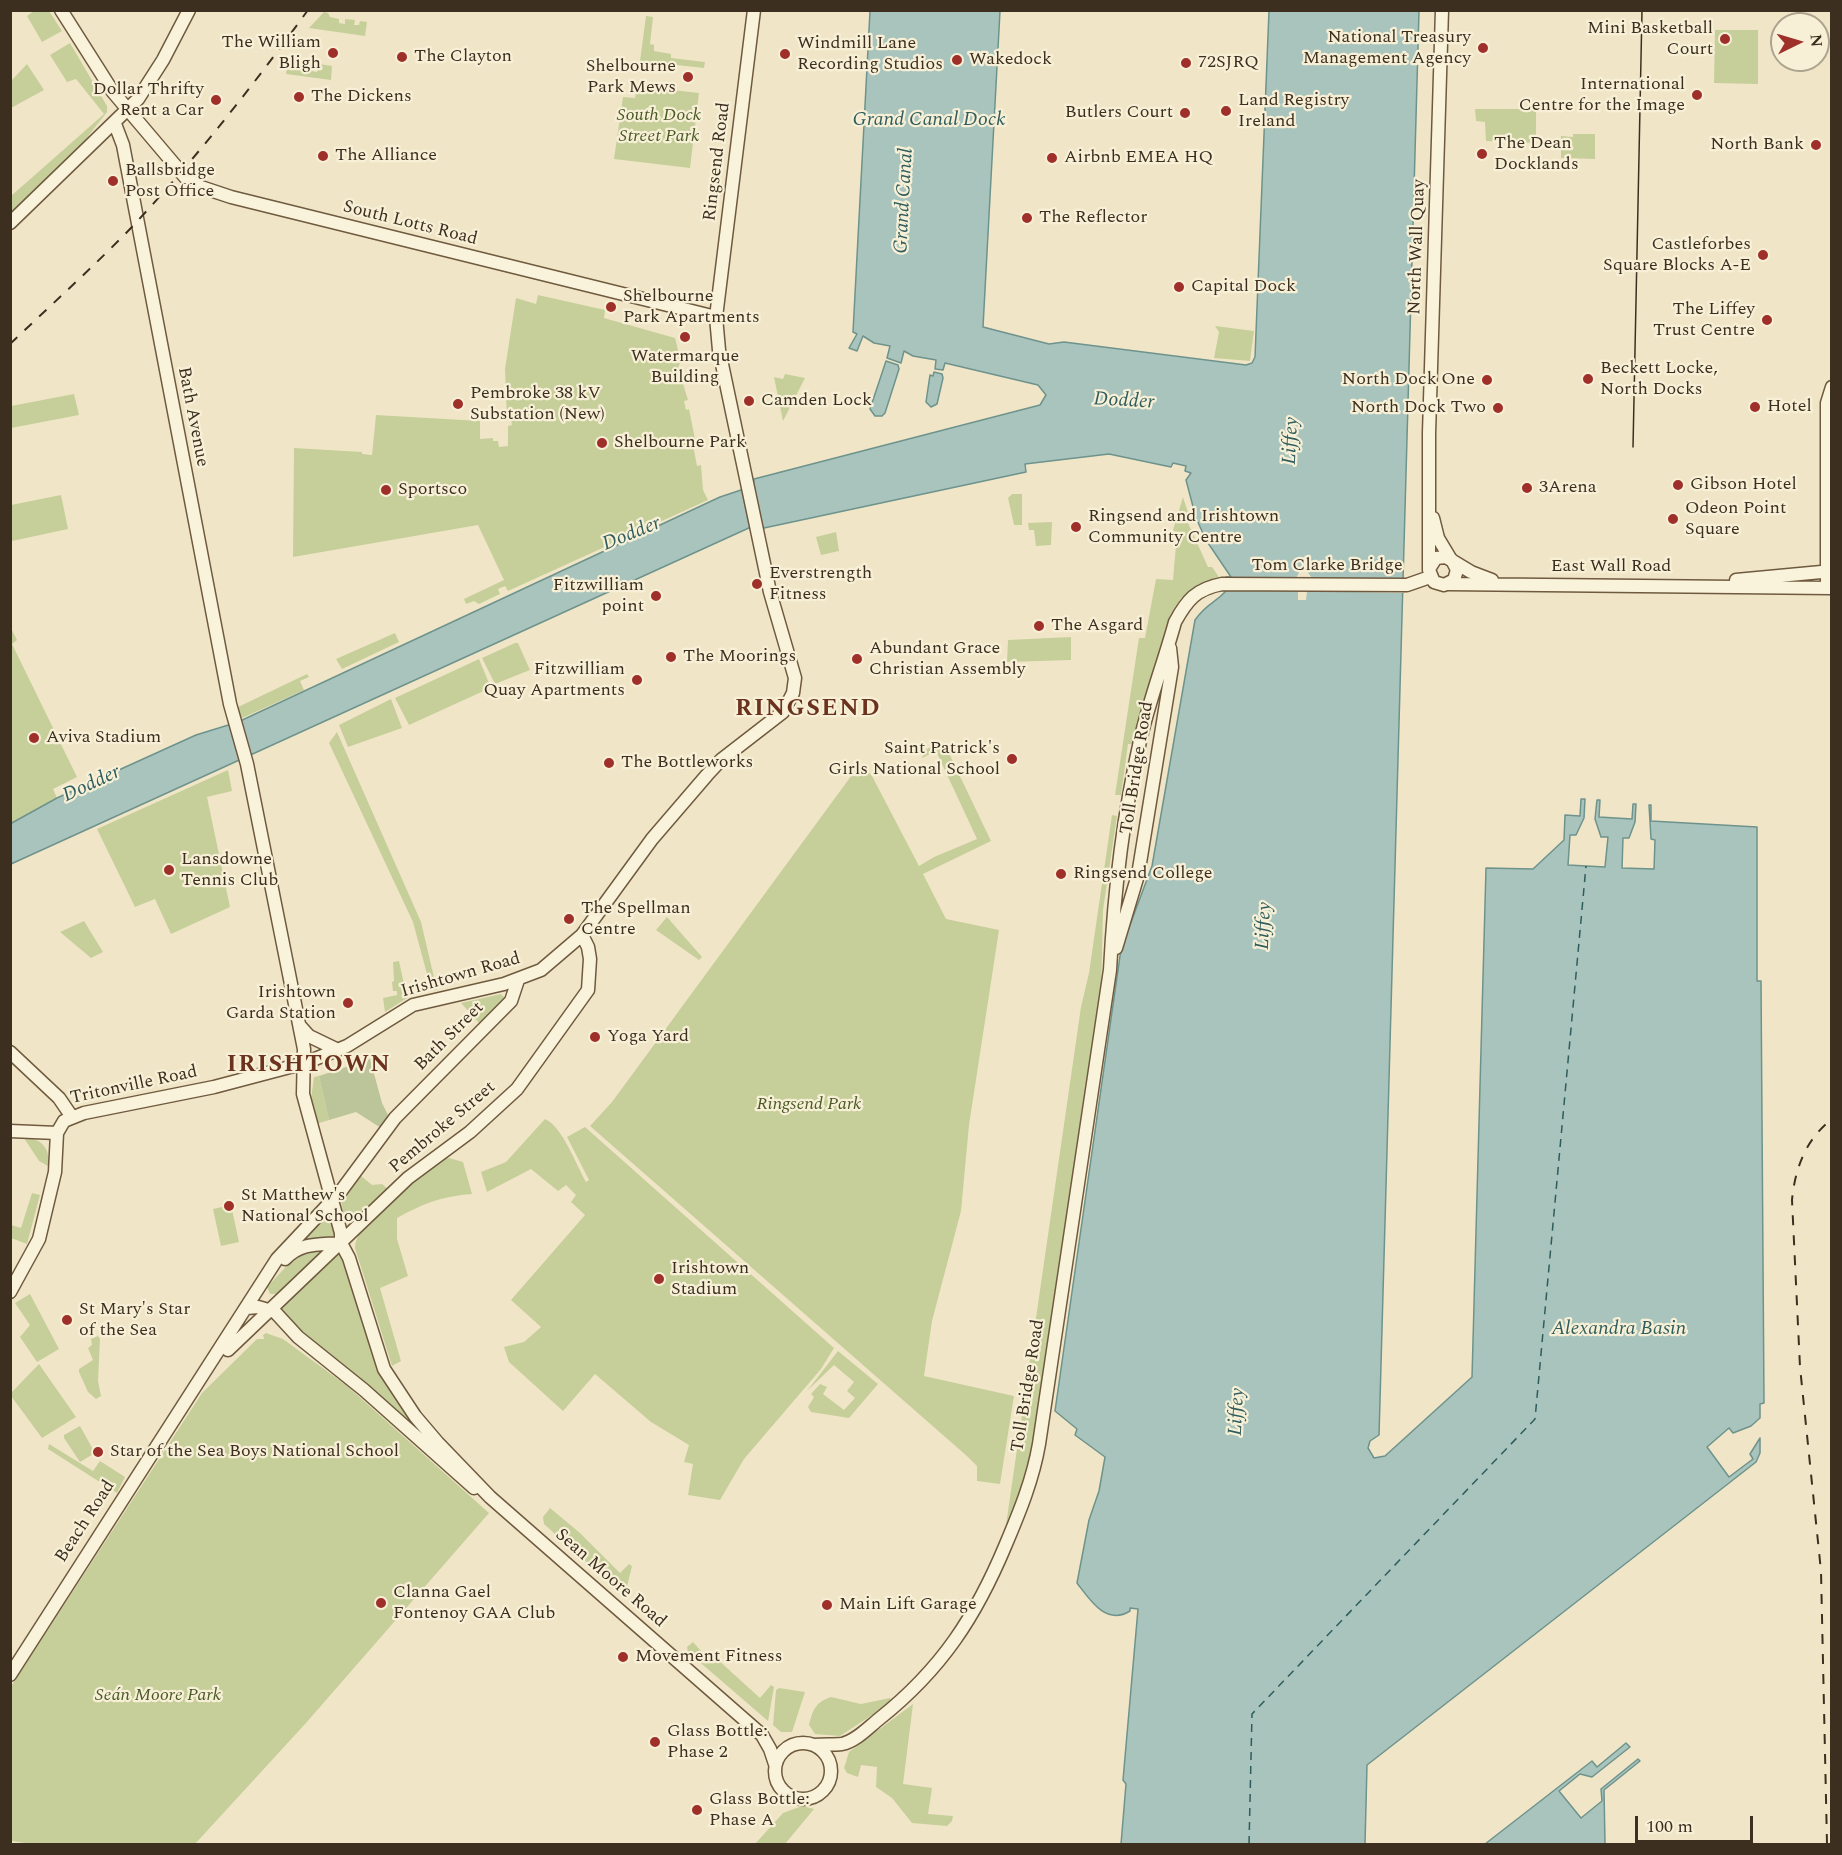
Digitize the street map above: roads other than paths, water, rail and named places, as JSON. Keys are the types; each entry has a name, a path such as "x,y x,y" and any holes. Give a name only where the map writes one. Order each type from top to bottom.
{"main road":[{"name":"South Lotts Road","path":"61,10 100,74 127,111 185,177 210,192 716,317"},
{"path":"10,223 127,111 163,60 189,10"},
{"name":"Ringsend Road","path":"754,10 716,317 719,350 756,526"},
{"name":"North Wall Quay","path":"1430,574 1428,486 1442,10"},
{"name":"Bath Avenue","path":"115,124 125,155 233,720 245,758 299,1025"},
{"path":"1829,588 1830,484 1827,403 1832,387"},
{"name":"North Wall Quay","path":"1428,486 1434,527 1451,559"},
{"name":"Irishtown Road","path":"305,1063 338,1050 413,1005 518,980 541,970 582,935 652,839 721,760 783,712 793,693 795,678 770,592 756,526"},
{"path":"1436,558 1451,559 1457,570 1456,577 1444,585 1437,583 1430,574 1436,558"},
{"name":"East Wall Road","path":"1451,559 1479,576 1511,585"},
{"name":"East Wall Road","path":"1712,585 1740,579 1829,571"},
{"name":"Tom Clarke Bridge","path":"1222,584 1407,585 1430,574"},
{"name":"Toll Bridge Road","path":"831,1766 843,1744 857,1736 900,1702 933,1668 965,1628 992,1577 1025,1497 1037,1453 1110,970 1114,900 1140,740 1175,622 1192,595 1222,584"},
{"name":"East Wall Road","path":"1444,585 1712,585 1829,588"},
{"name":"Toll Bridge Road","path":"1110,970 1138,874 1147,831 1172,667 1170,640"},
{"name":"Pembroke Street","path":"341,1243 408,1178 470,1132 517,1089 588,990 590,959 588,947 582,935"},
{"name":"Bath Street","path":"332,1200 395,1119 511,1001 518,980"},
{"path":"299,1025 309,1036 338,1050"},
{"name":"Sean Moore Road","path":"299,1025 305,1063 303,1094 341,1233 341,1243 349,1258 384,1369 415,1416 490,1497 762,1735 788,1746"},
{"path":"10,1052 59,1098 72,1117"},
{"name":"Tritonville Road","path":"57,1133 64,1121 72,1117 214,1087 305,1063"},
{"path":"10,1131 57,1133 56,1172 39,1239 10,1292"},
{"name":"Beach Road","path":"10,1675 247,1308 262,1281 277,1259 332,1200"},
{"name":"Beach Road","path":"262,1281 294,1251 315,1244 341,1243"},
{"name":"Beach Road","path":"193,1390 235,1342 341,1243"},
{"path":"247,1308 270,1310"},
{"name":"Sean Moore Road","path":"270,1310 288,1323 298,1337 364,1390 467,1484 490,1497"},
{"name":"Sean Moore Road","path":"762,1735 775,1764"},
{"path":"814,1745 825,1753 831,1766 830,1778 824,1789 813,1797 800,1799 781,1789 775,1778 775,1764 778,1755 788,1746 801,1742 814,1745 843,1744"}],"water":[{"path":"870,11 1000,11 983,327 1049,344 1064,342 1246,365 1252,363 1255,357 1269,11 1419,11 1379,1435 1370,1441 1368,1448 1374,1458 1385,1456 1472,1377 1486,868 1533,869 1564,840 1565,815 1580,816 1581,799 1585,799 1584,818 1576,835 1570,835 1568,865 1605,867 1608,837 1601,837 1595,819 1597,800 1600,800 1599,817 1632,819 1633,804 1636,804 1635,822 1629,838 1623,838 1622,868 1654,869 1655,840 1651,839 1649,805 1651,805 1651,821 1757,827 1757,981 1761,981 1764,1403 1760,1404 1760,1418 1751,1426 1733,1433 1729,1428 1707,1447 1729,1477 1753,1459 1750,1454 1760,1438 1760,1453 1756,1462 1367,1765 1365,1844 1121,1844 1126,1784 1123,1780 1138,1609 1130,1608 1130,1611 1121,1615 1106,1613 1093,1603 1077,1583 1089,1520 1099,1491 1105,1457 1075,1435 1077,1429 1055,1411 1121,949 1152,866 1195,620 1203,610 1226,591 1226,577 1231,577 1206,540 1196,518 1186,480 1191,473 1185,471 1186,466 1173,463 1171,467 1109,454 1025,464 1026,472 764,528 761,525 751,527 11,864 10,824 57,798 196,735 238,722 720,497 753,486 754,479 1040,405 1046,395 1038,385 945,363 943,370 935,369 936,360 913,356 904,351 901,363 887,358 890,346 874,343 863,336 857,351 849,348 857,334 853,332"},
{"path":"886,361 898,365 899,369 885,413 882,416 875,416 870,409"},
{"path":"934,372 942,374 943,378 937,404 931,407 926,402 930,375 933,376"},
{"path":"1626,1743 1630,1747 1592,1777 1580,1774 1559,1791 1581,1818 1602,1801 1601,1789 1638,1759 1640,1761 1604,1790 1605,1844 1485,1844 1592,1761 1597,1767"}],"tram line":[{"path":"1633,447 1642,10"}],"railway":[{"path":"10,344 100,259 153,204 222,123 308,10"},
{"path":"1827,1844 1821,1571 1800,1367 1792,1200 1803,1155 1815,1136 1832,1119"}],"place":[{"name":"Mini Basketball Court","path":"1725,39"},
{"name":"National Treasury Management Agency","path":"1483,48"},
{"name":"The William Bligh","path":"333,53"},
{"name":"Windmill Lane Recording Studios","path":"785,54"},
{"name":"The Clayton","path":"402,57"},
{"name":"Wakedock","path":"957,60"},
{"name":"72SJRQ","path":"1186,63"},
{"name":"Shelbourne Park Mews","path":"688,77"},
{"name":"International Centre for the Image","path":"1697,95"},
{"name":"The Dickens","path":"299,97"},
{"name":"Dollar Thrifty Rent a Car","path":"216,100"},
{"name":"Land Registry Ireland","path":"1226,111"},
{"name":"Butlers Court","path":"1185,113"},
{"name":"North Bank","path":"1816,145"},
{"name":"The Dean Docklands","path":"1482,154"},
{"name":"The Alliance","path":"323,156"},
{"name":"Airbnb EMEA HQ","path":"1052,158"},
{"name":"Ballsbridge Post Office","path":"113,181"},
{"name":"The Reflector","path":"1027,218"},
{"name":"Castleforbes Square Blocks A-E","path":"1763,255"},
{"name":"Capital Dock","path":"1179,287"},
{"name":"Shelbourne Park Apartments","path":"611,307"},
{"name":"The Liffey Trust Centre","path":"1767,320"},
{"name":"Watermarque Building","path":"685,337"},
{"name":"Beckett Locke, North Docks","path":"1588,379"},
{"name":"North Dock One","path":"1487,380"},
{"name":"Camden Lock","path":"749,401"},
{"name":"Pembroke 38 kV Substation (New)","path":"458,404"},
{"name":"Hotel","path":"1755,407"},
{"name":"North Dock Two","path":"1498,408"},
{"name":"Shelbourne Park","path":"602,443"},
{"name":"Gibson Hotel","path":"1678,485"},
{"name":"3Arena","path":"1527,488"},
{"name":"Sportsco","path":"386,490"},
{"name":"Odeon Point Square","path":"1673,519"},
{"name":"Ringsend and Irishtown Community Centre","path":"1076,527"},
{"name":"Everstrength Fitness","path":"757,584"},
{"name":"Fitzwilliam point","path":"656,596"},
{"name":"The Asgard","path":"1039,626"},
{"name":"The Moorings","path":"671,657"},
{"name":"Abundant Grace Christian Assembly","path":"857,659"},
{"name":"Fitzwilliam Quay Apartments","path":"637,680"},
{"name":"Aviva Stadium","path":"34,738"},
{"name":"Saint Patrick's Girls National School","path":"1012,759"},
{"name":"The Bottleworks","path":"609,763"},
{"name":"Lansdowne Tennis Club","path":"169,870"},
{"name":"Ringsend College","path":"1061,874"},
{"name":"The Spellman Centre","path":"569,919"},
{"name":"Irishtown Garda Station","path":"348,1003"},
{"name":"Yoga Yard","path":"595,1037"},
{"name":"St Matthew's National School","path":"229,1206"},
{"name":"Irishtown Stadium","path":"659,1279"},
{"name":"St Mary's Star of the Sea","path":"67,1320"},
{"name":"Star of the Sea Boys National School","path":"98,1452"},
{"name":"Clanna Gael Fontenoy GAA Club","path":"381,1603"},
{"name":"Main Lift Garage","path":"827,1605"},
{"name":"Movement Fitness","path":"623,1657"},
{"name":"Glass Bottle: Phase 2","path":"655,1742"},
{"name":"Glass Bottle: Phase A","path":"697,1810"}],"district":[{"name":"RINGSEND","path":"808,710"},
{"name":"IRISHTOWN","path":"309,1066"}],"park label":[{"name":"South Dock Street Park","path":"659,126"},
{"name":"Ringsend Park","path":"809,1105"},
{"name":"Seán Moore Park","path":"158,1696"}],"water label":[{"name":"Grand Canal Dock","path":"929,121"},
{"name":"Grand Canal","path":"905,201"},
{"name":"Dodder","path":"1124,402"},
{"name":"Liffey","path":"1292,441"},
{"name":"Dodder","path":"632,535"},
{"name":"Dodder","path":"92,785"},
{"name":"Liffey","path":"1265,926"},
{"name":"Alexandra Basin","path":"1619,1330"},
{"name":"Liffey","path":"1238,1412"}]}
